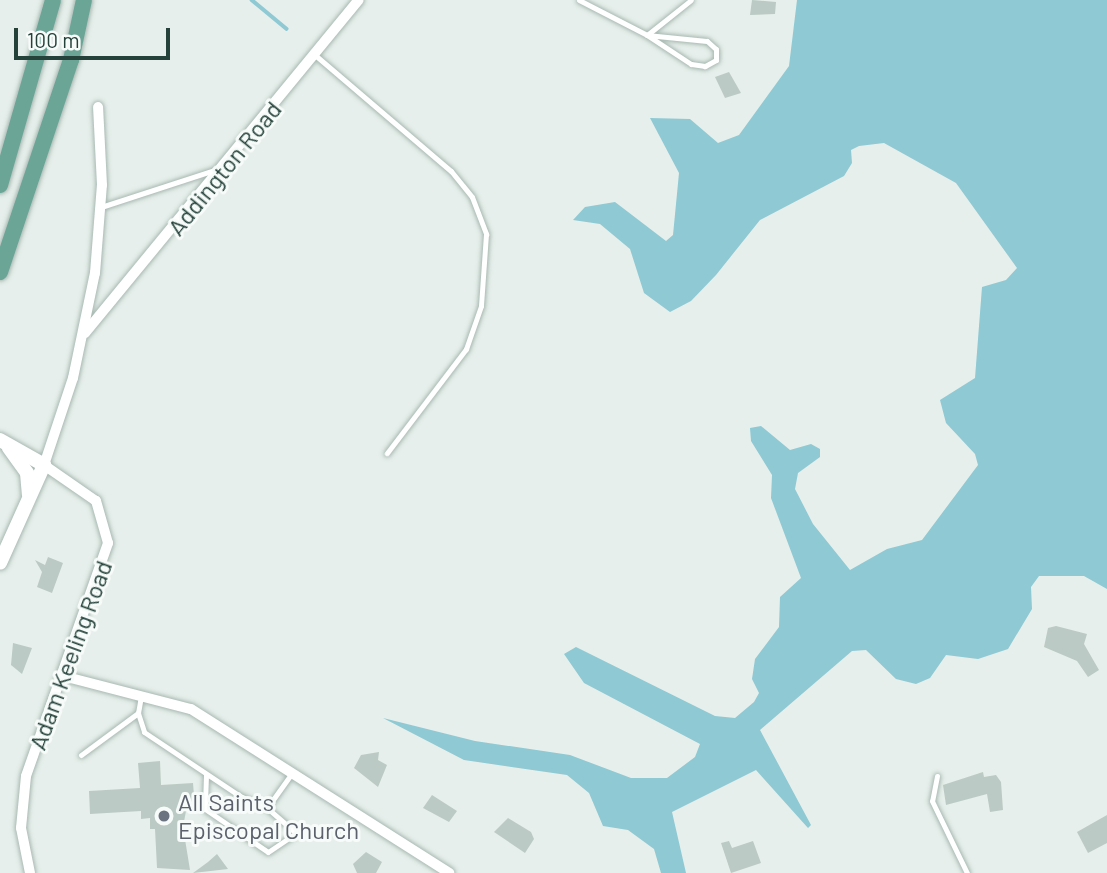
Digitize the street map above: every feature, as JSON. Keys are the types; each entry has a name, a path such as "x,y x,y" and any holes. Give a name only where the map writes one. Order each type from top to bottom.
{"main road":[{"path":"0,185 53,0"},
{"path":"0,272 71,60 84,0"}],"street":[{"name":"Addington Road","path":"84,334 226,167 359,0"},
{"path":"0,563 44,465 84,334 101,207 98,107"},
{"path":"2,441 44,465"},
{"path":"2,441 27,473 29,500"},
{"name":"Adam Keeling Road","path":"30,873 21,828 24,785 106,555 108,531 96,501 44,465"},
{"path":"63,676 141,693 191,709 449,873"}],"lane":[{"path":"579,0 647,35 691,64 705,66 716,60 716,49 708,41 647,35"},
{"path":"647,35 691,0"},
{"path":"315,55 451,171 472,197 486,234 486,279 466,349 387,453"},
{"path":"101,207 226,167"},
{"path":"141,693 138,713 145,732 206,775 267,808 296,833 268,852 205,809 206,775"},
{"path":"81,755 138,713"},
{"path":"267,808 292,773"},
{"path":"937,776 932,801 967,873"}],"water":[{"path":"797,0 1107,0 1107,589 1084,576 1039,576 1031,587 1032,609 1008,649 978,659 946,655 930,678 916,684 896,679 866,650 852,651 760,730 811,825 808,828 756,770 672,812 686,873 661,873 654,849 628,830 603,826 589,793 567,775 464,760 383,718 475,741 570,755 631,778 667,778 695,757 700,744 584,683 564,654 576,647 715,716 735,718 754,702 759,693 752,679 755,659 779,627 780,597 801,578 771,498 772,475 751,441 750,428 761,426 790,450 811,444 820,449 820,457 798,473 795,489 813,524 850,570 887,549 922,540 978,465 975,454 946,423 940,400 975,378 982,287 1006,280 1017,268 956,183 884,143 859,146 851,150 852,163 844,176 760,220 716,275 691,301 670,312 644,293 630,249 600,224 573,220 585,207 615,202 666,241 673,235 679,173 650,118 690,119 718,143 739,135 789,66"}],"building":[{"path":"752,0 776,2 775,14 750,15"},
{"path":"729,72 741,93 725,98 715,77"},
{"path":"48,557 63,563 52,593 37,587 42,572 35,560 45,565"},
{"path":"1056,626 1087,634 1084,644 1099,670 1088,677 1077,661 1044,647 1048,628"},
{"path":"13,643 32,648 22,674 11,665"},
{"path":"379,752 378,760 387,765 378,787 354,768 361,755"},
{"name":"All Saints Episcopal Church","path":"160,761 161,785 193,783 195,808 186,811 183,827 190,870 157,868 155,829 150,829 150,818 141,819 141,811 90,814 89,791 140,788 138,763"},
{"path":"983,772 984,777 996,775 1001,782 1003,810 990,812 987,794 946,805 943,785"},
{"path":"432,795 457,811 449,822 423,808"},
{"path":"1107,815 1107,843 1088,853 1077,832"},
{"path":"508,818 531,832 534,839 525,853 494,832"},
{"path":"729,841 732,848 753,841 761,863 731,873 721,843"},
{"path":"366,852 382,862 376,873 357,873 353,864"},
{"path":"217,854 228,869 193,873 208,862"}],"waterway":[{"path":"252,0 287,29"}],"place":[{"name":"All Saints Episcopal Church","path":"164,816"}]}
